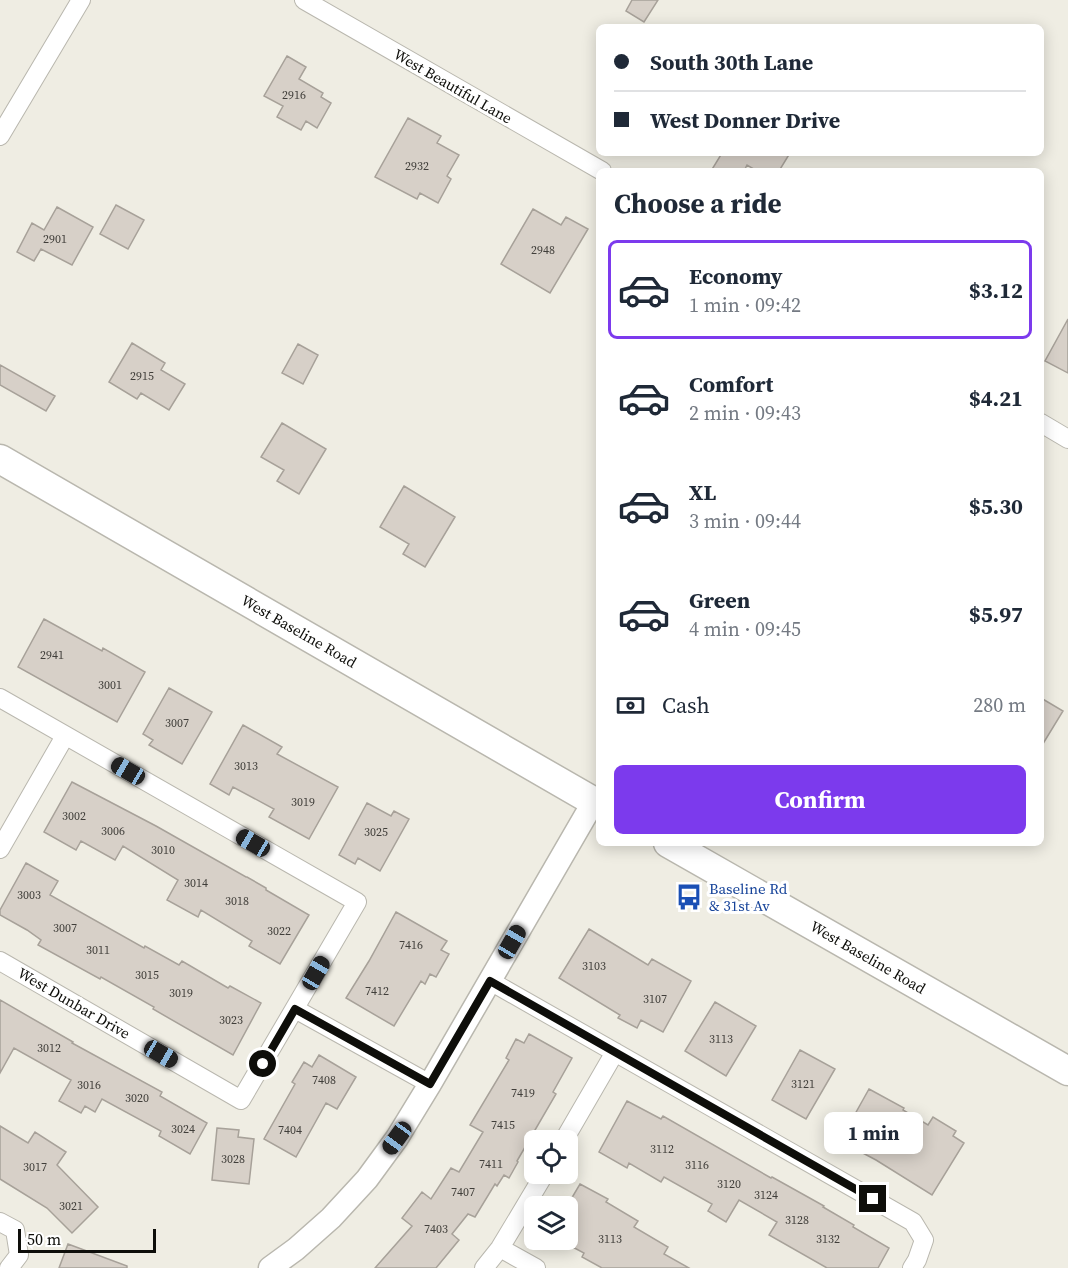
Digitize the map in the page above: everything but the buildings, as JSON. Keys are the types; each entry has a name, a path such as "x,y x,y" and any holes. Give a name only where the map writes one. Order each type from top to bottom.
{"main road":[{"name":"West Baseline Road","path":"0,459 596,802"},
{"name":"West Baseline Road","path":"673,846 1068,1071"}],"street":[{"path":"0,136 81,0"},
{"name":"West Beautiful Lane","path":"304,0 597,168"},
{"path":"1044,425 1068,439"},
{"path":"0,699 357,902 295,1009 430,1084"},
{"path":"0,849 65,736"},
{"path":"270,1268 331,1218 367,1179 397,1138 596,802"},
{"name":"West Dunbar Drive","path":"0,961 241,1100 295,1009"},
{"path":"490,981 913,1222 924,1240 912,1268"},
{"path":"570,1130 615,1052"},
{"path":"484,1268 500,1248 538,1184"},
{"path":"0,1222 15,1230 14,1261"},
{"path":"500,1248 536,1268"}],"place":[{"name":"Baseline Rd & 31st Av","path":"689,897"}],"route":[{"path":"263,1064 295,1009 430,1084 490,981 873,1199"}]}
